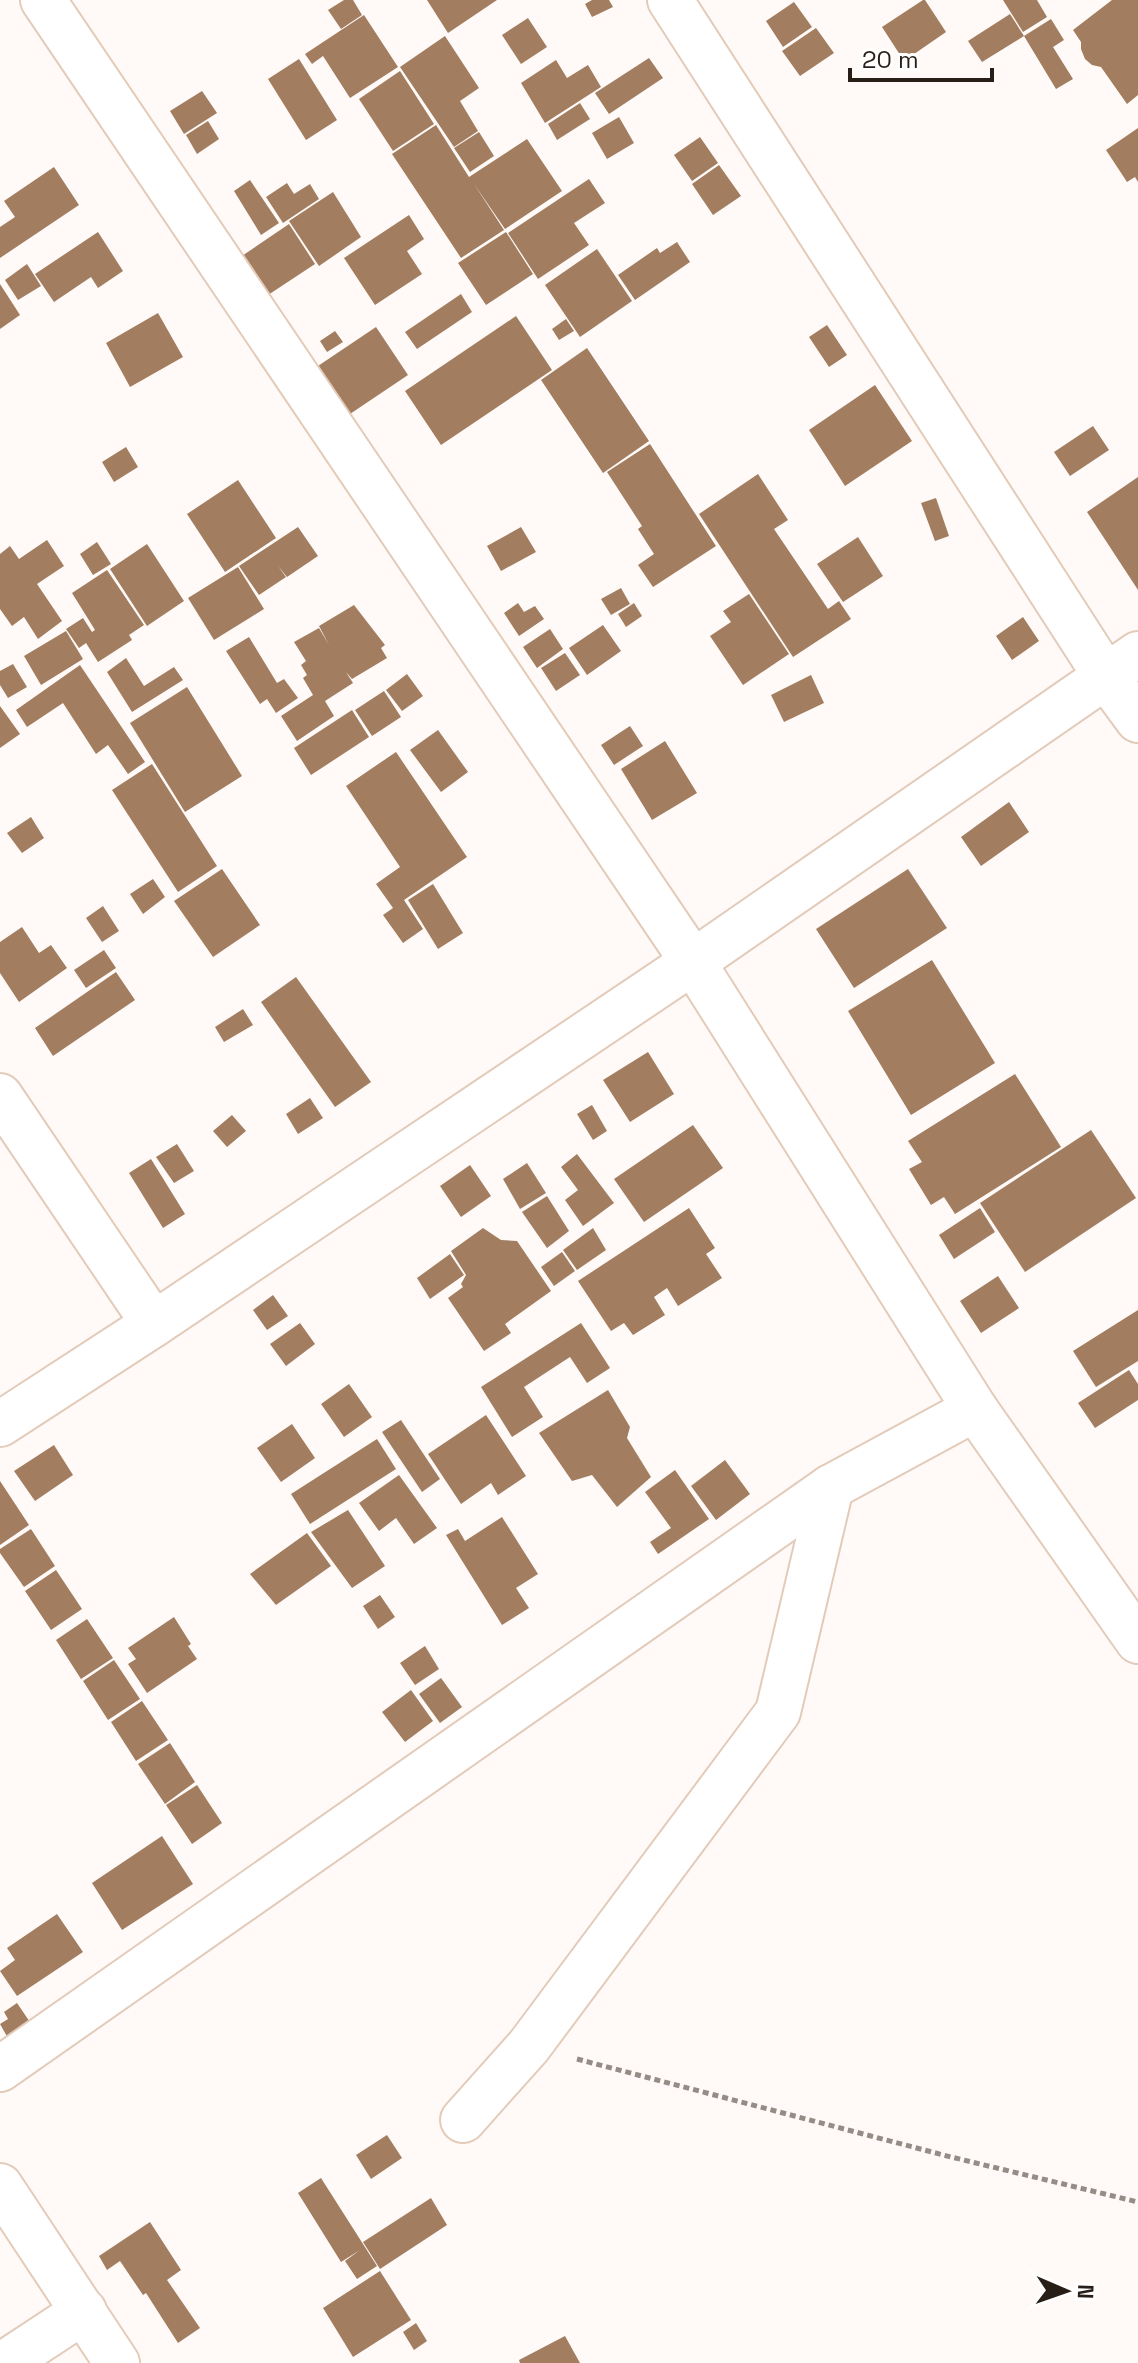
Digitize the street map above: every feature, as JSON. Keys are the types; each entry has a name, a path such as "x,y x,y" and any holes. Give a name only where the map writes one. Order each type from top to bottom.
{"street":[{"path":"43,0 693,962 975,1409 1138,1641"},
{"path":"670,0 1122,664 1138,720"},
{"path":"0,1424 693,962 1122,664"},
{"path":"0,1096 154,1324"},
{"path":"0,2069 831,1487 975,1409"},
{"path":"463,2120 529,2046 778,1712 831,1487"},
{"path":"0,2186 117,2363"},
{"path":"5,2363 84,2311"}],"path":[{"path":"529,2046 951,2157 1138,2202"}],"building":[{"path":"344,0 353,0 362,15 341,29 328,10"},
{"path":"427,0 497,0 448,33"},
{"path":"592,0 609,0 613,7 592,17 585,4"},
{"path":"923,0 946,32 904,61 882,27"},
{"path":"1003,0 1037,0 1047,17 1023,32"},
{"path":"1112,0 1138,0 1138,95 1127,104 1101,67 1085,59 1081,42 1073,30"},
{"path":"794,2 812,27 783,47 766,21"},
{"path":"1010,14 1024,36 982,62 968,41"},
{"path":"364,15 398,67 350,98 323,56 312,64 305,54"},
{"path":"528,18 547,47 521,64 502,35"},
{"path":"1051,19 1064,40 1053,47 1073,79 1056,89 1024,36"},
{"path":"816,28 834,53 800,76 782,51"},
{"path":"445,36 479,88 460,101 478,131 454,147 400,67"},
{"path":"649,58 663,78 609,114 595,93"},
{"path":"299,59 337,120 306,140 268,79"},
{"path":"556,60 567,78 588,65 601,87 545,123 521,83"},
{"path":"400,71 434,124 393,151 359,99"},
{"path":"202,91 217,113 184,134 170,111"},
{"path":"580,103 590,119 557,140 548,124"},
{"path":"619,117 634,143 607,159 592,133"},
{"path":"208,121 219,139 197,154 186,135"},
{"path":"436,125 469,177 527,139 562,191 505,229 474,184 504,230 461,258 392,154"},
{"path":"1138,128 1138,182 1135,177 1127,182 1106,150"},
{"path":"479,132 494,156 470,172 454,148"},
{"path":"700,137 718,163 692,181 674,155"},
{"path":"719,165 741,196 713,215 692,184"},
{"path":"54,167 79,205 0,258 0,227 15,217 4,201"},
{"path":"589,179 605,203 574,223 589,245 538,279 508,233"},
{"path":"250,180 279,223 261,235 234,191"},
{"path":"287,183 294,194 310,184 319,199 283,223 266,197"},
{"path":"333,192 361,237 319,266 289,221"},
{"path":"409,215 424,239 407,251 422,274 375,305 344,258"},
{"path":"289,224 315,264 262,299 236,260"},
{"path":"98,232 123,271 98,288 91,277 54,302 35,274"},
{"path":"506,232 533,274 486,305 458,263"},
{"path":"677,242 690,262 635,300 618,275 657,248 660,253"},
{"path":"597,249 632,301 580,337 545,285"},
{"path":"27,264 41,286 18,300 5,280"},
{"path":"0,284 20,315 0,329"},
{"path":"461,294 472,312 417,349 405,332"},
{"path":"158,313 183,357 130,387 106,343"},
{"path":"516,316 552,370 441,445 405,391"},
{"path":"566,319 574,331 559,340 552,329"},
{"path":"827,325 847,355 829,367 809,337"},
{"path":"376,327 408,375 344,418 312,370"},
{"path":"335,331 343,342 327,352 320,341"},
{"path":"587,348 649,441 603,473 541,380"},
{"path":"875,385 912,441 845,486 809,430"},
{"path":"1093,426 1109,450 1070,476 1054,452"},
{"path":"650,444 716,546 653,587 638,565 654,554 638,529 642,526 607,472"},
{"path":"126,447 138,467 114,482 102,462"},
{"path":"758,474 788,520 774,529 828,609 839,601 851,619 793,657 699,514"},
{"path":"1138,477 1138,590 1087,512"},
{"path":"238,480 276,538 225,572 187,514"},
{"path":"936,498 949,536 935,541 921,503"},
{"path":"298,527 318,556 287,577 278,566 286,577 259,595 239,566"},
{"path":"521,527 536,552 501,571 487,546"},
{"path":"858,537 883,576 843,602 817,564"},
{"path":"47,540 64,566 37,584 62,621 38,639 24,617 12,626 0,609 0,554 10,546 19,559"},
{"path":"97,542 111,564 93,575 80,554"},
{"path":"147,544 184,601 147,626 110,569"},
{"path":"238,567 264,609 214,640 188,598"},
{"path":"107,570 144,625 129,635 132,640 98,662 86,643 79,648 66,629 83,618 92,632 95,630 72,593"},
{"path":"621,588 630,604 611,615 601,599"},
{"path":"749,594 789,654 743,685 710,636 731,622 723,611"},
{"path":"518,603 524,612 535,606 544,619 519,636 504,613"},
{"path":"634,603 642,616 626,627 618,614"},
{"path":"354,605 385,645 381,648 387,658 352,679 346,672 353,683 325,701 334,716 297,741 281,716 313,695 303,678 307,675 301,665 306,661 294,642 319,628 329,645 319,626"},
{"path":"1023,617 1039,641 1012,660 996,636"},
{"path":"603,625 621,651 587,675 569,648"},
{"path":"550,629 563,649 537,668 523,647"},
{"path":"66,631 83,659 41,685 24,656"},
{"path":"249,637 277,683 284,679 298,698 276,713 267,699 260,704 226,651"},
{"path":"565,653 580,675 556,691 541,668"},
{"path":"126,658 144,686 174,667 183,680 132,712 107,672"},
{"path":"13,664 27,687 8,698 0,685 0,671"},
{"path":"80,665 145,762 128,774 108,745 96,754 63,703 27,727 16,710"},
{"path":"407,674 423,696 402,711 386,690"},
{"path":"811,675 824,703 784,722 771,695"},
{"path":"187,687 242,776 185,812 130,723"},
{"path":"384,691 401,717 372,736 355,710"},
{"path":"0,706 20,734 0,748"},
{"path":"352,710 369,737 311,775 294,748"},
{"path":"630,726 643,746 614,765 601,745"},
{"path":"438,730 468,772 441,792 410,750"},
{"path":"665,741 697,793 652,820 621,769"},
{"path":"396,752 467,857 404,900 423,929 403,943 383,915 393,908 376,884 400,867 346,786"},
{"path":"152,764 217,866 178,892 112,790"},
{"path":"1009,802 1029,832 981,866 961,837"},
{"path":"31,817 44,838 22,853 7,833"},
{"path":"222,869 260,925 213,957 174,901"},
{"path":"908,869 947,928 854,988 816,929"},
{"path":"153,879 165,897 143,914 130,894"},
{"path":"433,884 463,933 438,949 408,900"},
{"path":"103,906 119,931 102,942 86,918"},
{"path":"22,927 39,953 51,945 67,968 19,1002 0,973 0,942"},
{"path":"104,950 116,968 86,988 74,970"},
{"path":"932,960 995,1063 911,1115 848,1011"},
{"path":"116,972 135,1000 53,1056 35,1028"},
{"path":"296,977 371,1082 335,1107 261,1002"},
{"path":"243,1009 253,1025 224,1042 215,1027"},
{"path":"648,1052 674,1094 630,1122 603,1080"},
{"path":"1015,1074 1061,1147 955,1214 944,1197 931,1205 909,1169 922,1162 908,1141"},
{"path":"310,1098 323,1118 298,1134 286,1114"},
{"path":"592,1105 607,1131 593,1140 577,1114"},
{"path":"232,1115 246,1131 227,1147 213,1131"},
{"path":"693,1125 723,1168 644,1222 614,1179"},
{"path":"1091,1130 1136,1198 1025,1272 980,1203"},
{"path":"177,1144 194,1171 174,1183 156,1157"},
{"path":"577,1154 614,1203 583,1226 565,1200 578,1190 561,1167"},
{"path":"151,1159 185,1214 163,1228 129,1173"},
{"path":"527,1163 546,1193 520,1209 503,1179"},
{"path":"470,1165 491,1196 461,1217 440,1186"},
{"path":"547,1196 569,1231 547,1248 522,1212"},
{"path":"689,1208 715,1248 706,1254 722,1278 678,1306 667,1288 654,1297 665,1315 633,1335 624,1323 611,1331 578,1281"},
{"path":"980,1208 995,1232 954,1259 939,1235"},
{"path":"483,1228 501,1240 517,1241 551,1291 505,1324 511,1333 484,1351 448,1298 463,1287 461,1284 466,1275 451,1251"},
{"path":"593,1228 606,1250 577,1270 563,1250"},
{"path":"562,1252 575,1271 554,1286 541,1267"},
{"path":"450,1254 464,1275 430,1299 417,1278"},
{"path":"998,1276 1019,1308 981,1333 960,1301"},
{"path":"273,1295 288,1316 267,1330 253,1310"},
{"path":"1138,1310 1138,1361 1096,1387 1073,1351"},
{"path":"300,1323 315,1344 286,1366 270,1344"},
{"path":"581,1323 610,1368 587,1383 570,1357 524,1387 543,1417 512,1437 481,1387"},
{"path":"1129,1370 1138,1384 1138,1400 1095,1428 1078,1403"},
{"path":"349,1384 372,1417 344,1437 321,1404"},
{"path":"608,1390 630,1427 627,1438 651,1477 617,1507 592,1475 572,1481 539,1433"},
{"path":"486,1415 526,1476 498,1495 491,1483 461,1504 428,1454"},
{"path":"401,1420 440,1479 422,1492 382,1432"},
{"path":"292,1424 315,1458 281,1482 257,1448"},
{"path":"377,1439 396,1469 310,1524 291,1494"},
{"path":"54,1445 73,1475 35,1501 14,1471"},
{"path":"725,1460 750,1494 716,1520 691,1486"},
{"path":"675,1470 709,1519 658,1554 650,1542 671,1528 645,1492"},
{"path":"399,1475 437,1528 414,1544 396,1518 379,1531 359,1503"},
{"path":"0,1481 29,1525 0,1545"},
{"path":"348,1510 385,1566 352,1588 311,1532"},
{"path":"502,1517 538,1574 516,1588 529,1608 502,1625 446,1535 458,1529 465,1541"},
{"path":"31,1529 55,1566 24,1587 0,1549"},
{"path":"307,1533 331,1566 276,1605 250,1574"},
{"path":"56,1570 82,1609 51,1630 25,1591"},
{"path":"380,1595 395,1617 378,1629 363,1606"},
{"path":"174,1617 197,1659 147,1693 128,1664 136,1659 128,1648"},
{"path":"87,1619 113,1658 81,1679 56,1640"},
{"path":"425,1646 439,1669 415,1685 400,1663"},
{"path":"114,1660 140,1699 108,1720 83,1681"},
{"path":"441,1678 462,1707 440,1723 419,1694"},
{"path":"411,1690 433,1721 405,1742 382,1712"},
{"path":"142,1701 168,1740 136,1761 111,1722"},
{"path":"170,1743 195,1782 165,1804 138,1764"},
{"path":"197,1785 222,1823 192,1844 166,1805"},
{"path":"162,1836 193,1884 122,1930 92,1883"},
{"path":"57,1914 83,1952 17,1996 0,1971 15,1960 7,1948"},
{"path":"17,2003 36,2031 13,2047 0,2024 8,2019 4,2012"},
{"path":"387,2135 402,2158 371,2179 356,2155"},
{"path":"321,2178 377,2266 357,2279 345,2261 360,2250 341,2262 298,2193"},
{"path":"431,2198 447,2225 380,2269 363,2242"},
{"path":"150,2222 181,2270 167,2280 200,2328 178,2343 146,2293 143,2295 120,2261 107,2270 99,2256"},
{"path":"380,2271 411,2320 353,2357 323,2308"},
{"path":"416,2323 427,2341 414,2350 403,2332"},
{"path":"565,2336 580,2363 520,2363 519,2360"}]}
